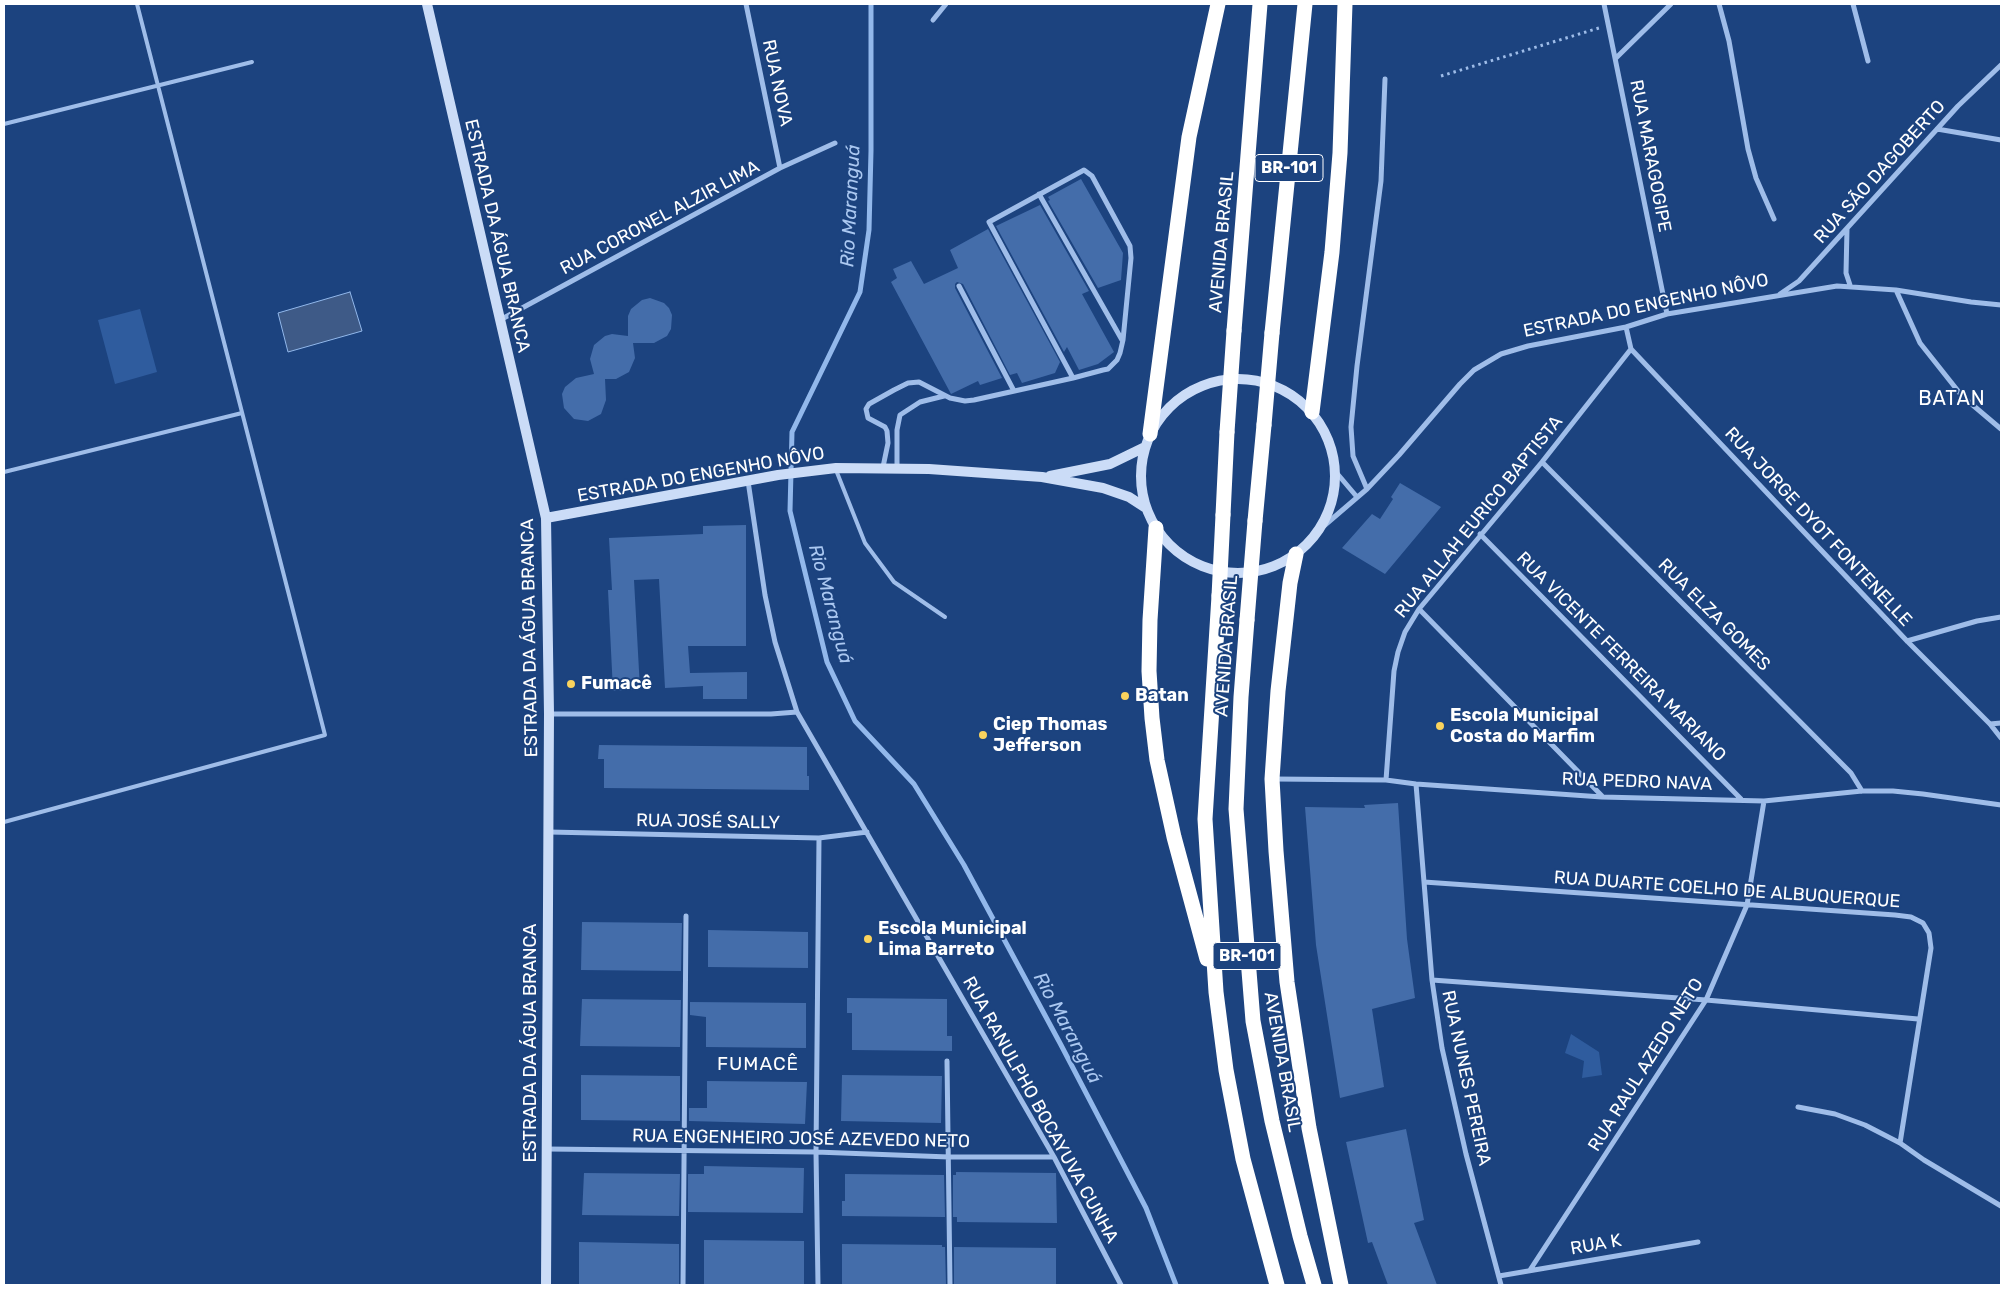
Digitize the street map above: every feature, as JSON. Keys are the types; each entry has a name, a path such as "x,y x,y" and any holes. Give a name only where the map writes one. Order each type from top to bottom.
{"highway":[{"path":"1148,441 1189,137 1218,4"},
{"name":"AVENIDA BRASIL","path":"1260,4 1234,331 1205,819 1216,992 1226,1070 1243,1159 1277,1285"},
{"name":"AVENIDA BRASIL","path":"1305,4 1272,333 1247,620 1236,810 1253,1021 1272,1121 1314,1285"},
{"path":"1312,412 1332,252 1339,163 1345,4"},
{"path":"1156,528 1149,671 1157,760 1174,837 1216,992"},
{"path":"1296,554 1290,583 1278,691 1272,779 1276,851 1287,982 1309,1128 1342,1285"}],"main road":[{"name":"ESTRADA DA ÁGUA BRANCA","path":"426,4 546,518 549,714 546,1285"},
{"path":"1225,379 1249,379 1272,384 1294,396 1312,412 1328,439 1335,470 1332,502 1318,531 1296,554 1268,569 1236,573 1205,568 1178,552 1156,528 1146,508 1142,488 1141,467 1148,441 1163,414 1180,397 1202,385 1225,379"},
{"name":"ESTRADA DO ENGENHO NÔVO","path":"1042,477 1110,464 1148,441"},
{"name":"ESTRADA DO ENGENHO NÔVO","path":"546,518 778,475 836,468 883,467 1042,477 1103,488 1129,497 1146,508"}],"street":[{"name":"RUA NOVA","path":"746,4 780,168"},
{"path":"933,20 946,4"},
{"name":"RUA MARAGOGIPE","path":"1604,4 1667,314"},
{"path":"1616,58 1671,4"},
{"path":"1719,4 1729,42 1748,149 1756,178 1774,219"},
{"path":"1854,4 1868,61"},
{"name":"RUA SÃO DAGOBERTO","path":"1778,296 1798,282 1958,106 2001,65"},
{"path":"1366,489 1353,456 1351,427 1381,181 1385,79"},
{"path":"1937,129 2001,140"},
{"name":"RUA CORONEL ALZIR LIMA","path":"500,320 780,168 835,143"},
{"path":"883,467 888,443 887,430 868,418 866,409 869,404 894,390 914,382 919,382 944,396 965,401 1073,378 1108,369 1120,353 1131,258 1130,246 1092,176 1084,170 990,222 1073,378"},
{"path":"1039,194 1122,340"},
{"path":"1847,229 1846,273 1850,286"},
{"path":"959,286 1014,391"},
{"name":"ESTRADA DO ENGENHO NÔVO","path":"1318,531 1366,489 1399,455 1474,370 1501,354 1528,346 1626,327 1667,314 1801,291 1850,286 1896,290 2001,305"},
{"path":"1896,290 1920,343 1962,396 2001,429"},
{"path":"1626,327 1631,349"},
{"name":"RUA ALLAH EURICO BAPTISTA","path":"1386,780 1394,671 1405,632 1419,609 1542,462 1631,349"},
{"name":"RUA JORGE DYOT FONTENELLE","path":"1631,349 1907,641 1990,724 2001,738"},
{"path":"896,468 897,422 900,415 920,402 944,396"},
{"name":"RUA ELZA GOMES","path":"1542,462 1851,773 1862,790"},
{"path":"1335,470 1357,497"},
{"name":"RUA RANULPHO BOCAYUVA CUNHA","path":"748,481 765,595 775,642 797,712 1054,1157 1121,1285"},
{"name":"RUA VICENTE FERREIRA MARIANO","path":"1480,534 1742,799"},
{"path":"1419,609 1602,797"},
{"path":"1907,641 1977,621 2001,617"},
{"path":"549,714 771,714 797,712"},
{"path":"1990,724 2001,723"},
{"name":"RUA PEDRO NAVA","path":"1272,779 1386,780 1416,784 1602,797 1764,801 1862,790 1923,794 2001,805"},
{"name":"RUA NUNES PEREIRA","path":"1416,784 1432,980 1442,1048 1464,1144 1502,1285"},
{"name":"RUA RAUL AZEDO NETO","path":"1530,1270 1706,1000 1747,905 1764,801"},
{"name":"RUA JOSÉ SALLY","path":"549,832 819,838 867,832"},
{"path":"818,1285 816,1152 819,838"},
{"name":"RUA DUARTE COELHO DE ALBUQUERQUE","path":"1424,882 1894,915 1911,917 1923,923 1929,933 1931,948 1918,1020 1900,1143"},
{"path":"683,1285 686,916"},
{"path":"1432,980 1706,1000 1918,1020"},
{"path":"946,1061 950,1285"},
{"path":"1798,1107 1835,1114 1865,1125 1900,1143 1924,1160 2001,1206"},
{"name":"RUA ENGENHEIRO JOSÉ AZEVEDO NETO","path":"547,1149 1054,1157"},
{"name":"RUA K","path":"1499,1276 1698,1242"}],"lane":[{"path":"4,822 325,735 137,4"},
{"path":"4,124 252,62"},
{"path":"4,472 242,413"},
{"path":"836,468 865,543 894,582 945,617"}],"path":[{"path":"1441,76 1609,25"}],"shaded area":[{"path":"350,292 362,331 288,352 278,313"},
{"path":"140,309 157,372 115,384 98,320"},
{"path":"1571,1034 1599,1052 1602,1075 1582,1078 1584,1061 1565,1053"}],"building":[{"path":"1081,179 1123,253 1121,280 1098,288 1048,201 1050,200 1048,197"},
{"path":"1040,205 1089,291 1082,294 1114,352 1098,364 1079,370 1067,347 1064,352 996,226"},
{"path":"988,229 1060,362 1055,373 1022,383 1017,373 1010,375 963,284 957,282 955,288 1002,378 980,385 978,381 951,394 891,282 897,278 893,269 911,261 924,284 958,268 950,250"},
{"path":"650,298 664,303 669,308 672,315 671,329 667,336 654,343 633,343 635,358 629,372 616,379 605,379 606,400 601,414 588,421 574,419 564,408 562,394 565,387 576,378 594,374 590,359 594,345 605,336 612,334 628,336 628,316 631,309 642,300"},
{"path":"1400,483 1441,507 1385,574 1342,548 1372,514 1380,519 1393,499 1391,497"},
{"path":"746,525 746,646 688,646 690,673 747,672 747,699 703,699 703,686 665,688 659,579 634,580 640,689 613,691 608,590 612,590 609,538 703,534 703,526"},
{"path":"599,745 807,747 809,790 604,788 604,759 598,759"},
{"path":"1398,803 1407,939 1415,998 1372,1009 1384,1087 1340,1098 1316,945 1305,807 1365,808 1364,805"},
{"path":"582,922 682,923 681,971 581,970"},
{"path":"708,930 808,932 808,968 708,967"},
{"path":"847,998 947,999 947,1036 952,1036 952,1051 852,1050 852,1013 847,1013"},
{"path":"582,999 681,1000 680,1047 580,1046"},
{"path":"690,1002 806,1003 806,1048 706,1047 706,1017 690,1015"},
{"path":"581,1075 680,1076 680,1121 581,1120"},
{"path":"842,1075 942,1076 941,1123 841,1121"},
{"path":"707,1081 807,1082 805,1124 689,1121 689,1108 707,1108"},
{"path":"1406,1129 1424,1220 1414,1223 1437,1285 1388,1285 1372,1242 1368,1243 1346,1142"},
{"path":"704,1166 804,1168 803,1213 688,1212 688,1174 704,1174"},
{"path":"956,1172 1056,1173 1057,1223 957,1222 957,1217 953,1217 953,1175 956,1175"},
{"path":"584,1173 680,1174 679,1216 582,1215"},
{"path":"845,1174 944,1175 945,1217 842,1216 842,1201 845,1201"},
{"path":"704,1240 804,1241 804,1285 704,1285"},
{"path":"579,1242 679,1244 679,1285 579,1285"},
{"path":"842,1244 942,1245 942,1247 945,1247 946,1285 842,1285"},
{"path":"954,1247 1056,1248 1056,1285 954,1285"}],"waterway":[{"name":"Rio Maranguá","path":"871,4 869,230 860,292 792,432 790,511 827,662 855,721 914,784 964,865 1146,1208 1176,1285"}],"place":[{"name":"Fumacê","path":"571,684"},
{"name":"Batan","path":"1125,696"},
{"name":"Escola Municipal Costa do Marfim","path":"1440,726"},
{"name":"Ciep Thomas Jefferson","path":"983,735"},
{"name":"Escola Municipal Lima Barreto","path":"868,939"}],"district":[{"name":"BATAN","path":"1952,399"},
{"name":"FUMACÊ","path":"758,1065"}]}
